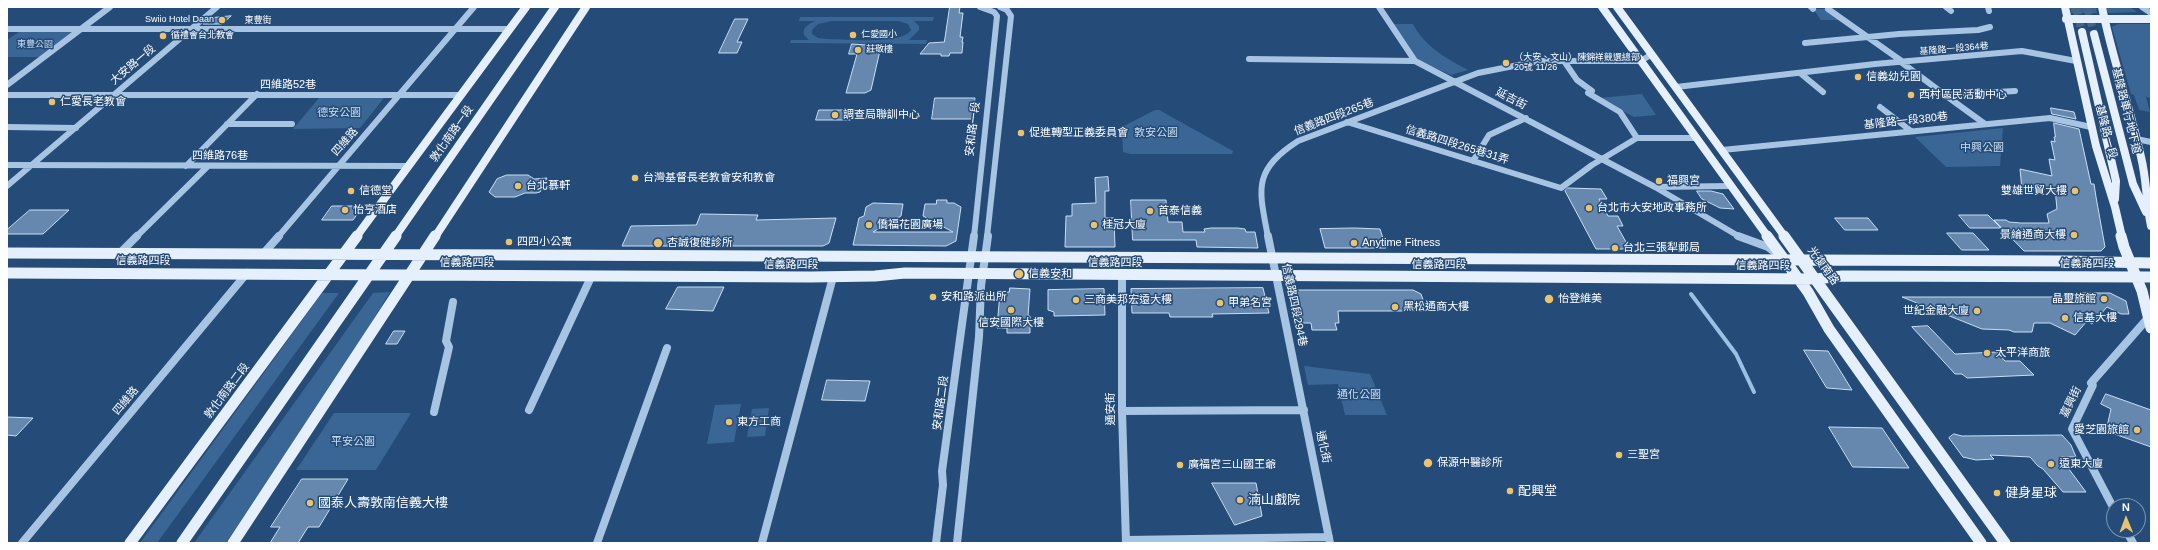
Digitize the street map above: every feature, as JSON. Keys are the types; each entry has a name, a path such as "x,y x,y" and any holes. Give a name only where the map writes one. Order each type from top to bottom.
{"main road":[{"name":"敦化南路一段","path":"344,254 526,7"},
{"name":"敦化南路一段","path":"368,274 555,7"},
{"path":"233,543 586,7"},
{"path":"1602,7 1695,138 1808,292 1829,330 1981,543"},
{"name":"光復南路","path":"1618,7 1816,279 2005,543"},
{"path":"2065,7 2066,19 2151,19"},
{"path":"2102,7 2147,179 2148,215 2151,226"},
{"name":"基隆路一段","path":"2066,19 2091,127 2115,207 2124,247 2142,291 2150,323"},
{"path":"2082,32 2116,181 2115,207"},
{"name":"基隆路車行地下道","path":"2094,34 2133,184 2148,215"},
{"name":"信義路四段","path":"7,253 423,255 971,266 1273,258 2151,263"},
{"name":"敦化南路二段","path":"130,543 344,254"},
{"name":"信義路四段","path":"7,273 330,273 833,277 905,273 984,266 1122,275 1798,279 1816,279 1842,276 2151,277"},
{"path":"182,543 368,274"}],"street":[{"path":"7,85 110,7"},
{"name":"大安路一段","path":"7,186 217,7"},
{"name":"四維路","path":"263,254 474,7"},
{"path":"957,543 979,337 984,266 1011,16 1004,8 994,12 980,7"},
{"name":"延吉街","path":"1379,7 1415,61 1656,187 1733,234 1768,247 1784,260"},
{"name":"基隆路一段","path":"2061,7 2066,19"},
{"path":"2142,7 2151,13"},
{"path":"1828,9 1985,124"},
{"name":"安和路一段","path":"971,266 980,164 997,16 994,12"},
{"path":"1805,43 1867,37 1978,30 1990,27"},
{"name":"東豐街","path":"7,28 510,29"},
{"name":"基隆路一段364巷","path":"1676,87 1902,62 2022,51 2076,61"},
{"path":"1641,61 1652,54"},
{"path":"1249,59 1415,61"},
{"name":"信義路四段265巷","path":"1273,258 1260,195 1263,180 1268,168 1281,153 1298,141 1478,73 1515,64 1539,61 1641,61"},
{"path":"1564,61 1577,80 1592,91 1588,94 1620,112 1637,138"},
{"path":"1800,73 1823,92"},
{"path":"1945,95 2015,91"},
{"path":"186,166 257,94"},
{"name":"四維路52巷","path":"7,95 461,95"},
{"path":"1880,107 1911,131"},
{"path":"1473,161 1490,135 1526,118"},
{"name":"基隆路一段380巷","path":"1722,150 2050,118 2091,127"},
{"name":"信義路四段265巷31弄","path":"1347,122 1561,188 1600,159"},
{"path":"227,124 292,124"},
{"path":"7,127 76,128"},
{"path":"1600,159 1637,138 1695,138"},
{"path":"2136,139 2151,142"},
{"name":"四維路76巷","path":"7,165 409,166"},
{"path":"119,254 208,166"},
{"name":"延吉街","path":"1656,187 1730,186"},
{"name":"信義路四段294巷","path":"1273,258 1294,356"},
{"name":"安和路二段","path":"936,543 943,485 942,471 971,266"},
{"name":"四維路","path":"22,543 247,273"},
{"path":"529,410 592,275"},
{"name":"通安街","path":"1122,275 1122,411 1126,542"},
{"path":"762,543 780,470 833,277"},
{"path":"434,412 449,347 446,341 453,302"},
{"name":"嘉興街","path":"2108,498 2072,429 2093,385 2091,383 2150,323"},
{"path":"597,543 667,348"},
{"name":"通化街","path":"1294,356 1330,540"},
{"path":"1122,411 1304,410"},
{"path":"1126,542 1330,540"}],"green space":[{"path":"2070,7 2096,7 2097,13 2071,13"},
{"path":"2106,7 2130,7 2137,12 2108,13"},
{"path":"1813,9 1828,9 1845,20 1821,20"},
{"path":"800,17 934,17 933,21 914,21 919,26 919,30 909,40 927,40 926,44 790,43 791,40 809,40 804,35 804,30 806,26 815,21 799,21","holes":["832,21 898,21 908,24 911,30 906,35 897,38 872,40 826,39 818,38 812,34 812,30 818,24"]},
{"path":"1391,24 1413,24 1424,39 1437,51 1468,70 1451,75 1417,60"},
{"path":"2118,24 2151,24 2151,98 2146,97 2150,112 2139,110 2134,95 2131,94 2112,27"},
{"name":"東豐公園","path":"19,32 73,32 40,57 7,57 7,40"},
{"path":"1642,94 1656,115 1634,117 1599,98"},
{"name":"德安公園","path":"319,98 384,98 360,128 293,129"},
{"name":"敦安公園","path":"1155,110 1159,110 1233,151 1232,154 1130,154 1123,152 1122,127"},
{"name":"中興公園","path":"2003,128 2000,166 1946,167 1915,137"},
{"path":"390,292 354,351 226,543 194,543 373,293"},
{"path":"322,293 339,293 157,543 140,543"},
{"name":"通化公園","path":"1304,366 1370,374 1387,415 1345,415 1338,384 1308,385"},
{"path":"741,404 734,442 707,444 715,405"},
{"path":"769,408 765,436 747,437 752,409"},
{"name":"平安公園","path":"334,413 411,413 376,470 296,470"}],"building":[{"path":"950,7 960,7 959,13 963,13 960,37 963,37 962,53 950,53 949,56 941,56 941,54 920,54 929,43 944,42"},
{"name":"Swiio Hotel Daan","path":"231,16 222,24 203,24 211,18"},
{"path":"735,19 748,19 737,42 742,42 737,53 719,53"},
{"path":"852,44 881,46 871,90 865,93 846,93 857,54 849,54"},
{"path":"935,98 975,98 972,119 932,119"},
{"path":"2051,108 2074,112 2076,119 2052,114"},
{"name":"調查局聯訓中心","path":"819,110 855,110 853,119 850,120 816,120"},
{"path":"2054,123 2079,129 2091,184 2094,184 2105,247 2101,251 2024,251 1994,220 2006,220 2009,222 2021,223 2049,223 2047,214 2057,209 2055,189 2022,190 2020,169 2052,176 2049,159 2055,160 2051,141 2055,142"},
{"name":"台北慕軒","path":"507,175 528,175 534,179 547,178 540,192 525,193 515,197 495,197 489,192 497,179"},
{"name":"桂冠大廈","path":"1108,177 1109,191 1105,191 1105,218 1114,218 1115,247 1065,247 1066,216 1072,216 1072,204 1096,203 1095,178"},
{"name":"台北市大安地政事務所","path":"1568,188 1601,189 1607,199 1599,199 1608,216 1618,216 1623,226 1617,226 1630,249 1596,249 1565,191"},
{"path":"1697,191 1711,191 1723,194 1734,209 1720,208 1702,199"},
{"name":"僑福花園廣場","path":"937,200 947,200 947,203 954,203 961,207 956,241 946,246 853,245 859,218 864,216 866,207 873,203 903,204 901,216 873,232 953,232 923,216 925,204 936,204"},
{"path":"1131,200 1166,200 1168,222 1182,222 1183,232 1205,232 1204,229 1211,228 1238,228 1245,229 1246,232 1255,232 1258,248 1197,247 1196,240 1133,240"},
{"name":"怡亨酒店","path":"332,206 363,206 353,220 322,220"},
{"path":"30,210 69,210 43,234 7,234 7,230"},
{"path":"701,214 758,215 756,220 836,218 829,243 823,246 622,246 631,226 696,225"},
{"path":"1959,215 1988,215 2001,228 1970,228"},
{"path":"1835,218 1868,218 1878,230 1845,230"},
{"path":"1320,229 1380,229 1386,248 1325,248"},
{"path":"1947,233 1973,233 1989,250 1962,250"},
{"path":"678,287 724,287 713,311 666,309"},
{"name":"信安國際大樓","path":"1010,288 1030,289 1028,316 1030,316 1030,333 1007,333 1007,328 997,328 1000,292 1009,292"},
{"name":"甲弟名宮","path":"1263,288 1269,313 1212,314 1213,317 1170,317 1169,313 1132,313 1131,289"},
{"name":"三商美邦宏遠大樓","path":"1104,289 1105,315 1054,316 1054,312 1048,310 1048,290"},
{"name":"黑松通商大樓","path":"1297,290 1413,290 1421,294 1427,311 1338,311 1339,323 1335,323 1337,330 1312,330 1311,323 1298,323 1292,294"},
{"path":"2080,293 2110,293 2126,301 2129,314 2121,314 2107,307 2092,324 2087,321 2075,335 2050,323 2034,323 2032,332 2014,332 2009,330 1982,329 1902,297 2088,297"},
{"name":"太平洋商旅","path":"1928,326 1955,354 1997,352 2005,361 2020,361 2034,375 1967,378 1962,374 1955,374 1912,327"},
{"path":"394,331 405,331 397,344 386,344"},
{"path":"1804,350 1828,351 1852,390 1827,388"},
{"path":"827,380 870,381 865,401 822,400"},
{"path":"2106,394 2151,410 2151,447 2106,431 2111,409 2101,404"},
{"path":"7,417 33,418 16,436 7,435"},
{"path":"1829,427 1882,428 1909,468 1853,467"},
{"name":"遠東大廈","path":"1954,434 1962,436 2062,435 2071,445 2076,457 2060,457 2086,492 2063,492 2043,469 2030,457 1990,455 1994,459 1976,460 1963,457 1949,438"},
{"name":"國泰人壽敦南信義大樓","path":"302,479 348,479 319,527 308,527 298,543 270,543 280,527 271,527"},
{"name":"湳山戲院","path":"1212,483 1256,483 1262,516 1235,525"}],"waterway":[{"path":"1691,294 1736,354 1754,392"}],"tunnel":[{"path":"2076,7 2082,32"},
{"path":"2087,7 2094,34"}],"place":[{"name":"Swiio Hotel Daan","path":"222,20"},
{"name":"仁愛國小","path":"853,35"},
{"name":"循禮會台北教會","path":"163,36"},
{"name":"莊敬樓","path":"858,50"},
{"name":"（大安、文山）陳錦祥競選總部 20號 11/26","path":"1506,63"},
{"name":"信義幼兒園","path":"1858,77"},
{"name":"西村區民活動中心","path":"1911,95"},
{"name":"仁愛長老教會","path":"52,102"},
{"name":"調查局聯訓中心","path":"835,115"},
{"name":"促進轉型正義委員會","path":"1021,133"},
{"name":"台灣基督長老教會安和教會","path":"635,178"},
{"name":"福興宮","path":"1659,181"},
{"name":"台北慕軒","path":"518,186"},
{"name":"信德堂","path":"351,191"},
{"name":"雙雄世貿大樓","path":"2075,191"},
{"name":"台北市大安地政事務所","path":"1589,208"},
{"name":"怡亨酒店","path":"345,210"},
{"name":"首泰信義","path":"1150,211"},
{"name":"僑福花園廣場","path":"869,225"},
{"name":"桂冠大廈","path":"1094,225"},
{"name":"景綸通商大樓","path":"2074,235"},
{"name":"四四小公寓","path":"509,242"},
{"name":"杏誠復健診所","path":"658,243"},
{"name":"Anytime Fitness","path":"1354,243"},
{"name":"台北三張犁郵局","path":"1615,248"},
{"name":"信義安和","path":"1019,274"},
{"name":"安和路派出所","path":"933,297"},
{"name":"怡登維美","path":"1549,299"},
{"name":"晶璽旅館","path":"2104,299"},
{"name":"三商美邦宏遠大樓","path":"1076,300"},
{"name":"甲弟名宮","path":"1220,303"},
{"name":"黑松通商大樓","path":"1395,307"},
{"name":"信安國際大樓","path":"1011,310"},
{"name":"世紀金融大廈","path":"1977,311"},
{"name":"信基大樓","path":"2065,318"},
{"name":"太平洋商旅","path":"1987,353"},
{"name":"東方工商","path":"729,422"},
{"name":"愛芝園旅館","path":"2137,430"},
{"name":"三聖宮","path":"1619,455"},
{"name":"保源中醫診所","path":"1428,463"},
{"name":"遠東大廈","path":"2051,464"},
{"name":"廣福宮三山國王爺","path":"1180,465"},
{"name":"配興堂","path":"1510,491"},
{"name":"健身星球","path":"1997,493"},
{"name":"湳山戲院","path":"1240,500"},
{"name":"國泰人壽敦南信義大樓","path":"310,503"}]}
